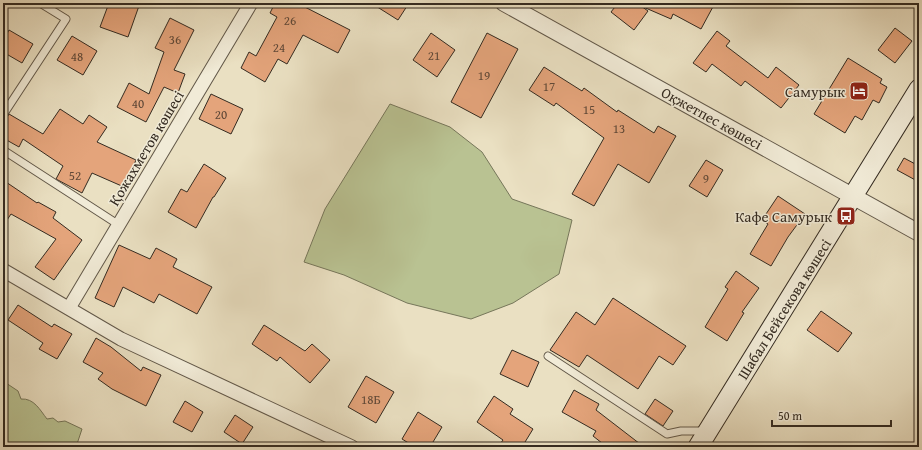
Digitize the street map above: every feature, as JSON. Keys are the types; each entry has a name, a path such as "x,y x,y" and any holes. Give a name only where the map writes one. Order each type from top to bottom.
{"main road":[{"name":"Шабал Бейсекова көшесі","path":"703,439 919,89"}],"street":[{"name":"Қожахметов көшесі","path":"69,308 251,3"},
{"name":"Оқжетпес көшесі","path":"504,3 919,233"},
{"path":"3,270 121,339 352,447"}],"lane":[{"path":"3,115 66,19 40,3"},
{"path":"3,150 119,225"},
{"path":"548,356 667,434 681,431 703,439"}],"green space":[{"path":"390,104 450,127 482,152 512,199 572,220 559,274 513,303 471,319 407,303 344,275 304,262 325,209"},
{"path":"3,381 18,391 21,399 30,400 39,408 47,419 53,418 58,422 65,421 82,429 76,447 3,447"}],"building":[{"path":"109,3 140,3 128,37 100,27"},
{"path":"275,3 297,3 350,30 338,53 303,35 287,64 278,59 265,82 241,68 249,52 256,56 277,17 270,13"},
{"path":"371,3 409,3 398,20"},
{"path":"618,3 715,3 701,29 673,14 671,19 641,6 648,11 634,30 611,12"},
{"path":"170,18 194,30 174,70 185,74 178,93 164,87 146,122 117,107 129,83 149,94 164,52 155,48"},
{"path":"895,28 912,41 895,63 878,50"},
{"path":"9,30 33,44 22,63 3,52 3,41"},
{"path":"717,31 730,41 726,46 768,78 776,67 799,85 781,108 745,81 741,86 712,64 706,72 693,63"},
{"path":"431,33 455,50 437,77 413,60"},
{"path":"487,33 518,49 481,118 451,102"},
{"path":"72,36 97,51 83,75 57,60"},
{"path":"848,58 882,79 880,83 887,87 879,103 873,100 862,120 855,116 845,133 814,114"},
{"path":"544,67 582,91 584,88 617,112 618,110 654,133 658,126 676,136 649,183 618,164 594,206 572,194 604,138 556,103 554,106 529,90"},
{"path":"211,94 243,109 231,134 199,119"},
{"path":"60,109 83,124 89,115 107,127 97,142 136,160 124,187 92,173 82,193 56,179 63,166 23,139 19,147 3,138 3,124 9,114 43,134"},
{"path":"904,158 919,166 919,182 897,170"},
{"path":"706,160 723,170 707,197 689,186"},
{"path":"204,164 226,178 213,197 196,228 168,212 181,189 187,192"},
{"path":"3,180 37,203 38,202 56,212 53,218 82,240 54,280 35,267 56,239 11,214 3,226"},
{"path":"778,196 805,214 788,237 771,266 750,254 768,224 762,220"},
{"path":"119,245 150,259 156,248 177,259 173,267 212,287 197,314 159,294 154,303 123,287 114,307 95,298"},
{"path":"736,271 759,288 742,312 744,313 727,341 705,327 728,289 725,287"},
{"path":"613,298 686,346 673,365 659,356 638,389 587,355 579,367 550,350 576,312 595,325"},
{"path":"18,305 52,327 54,324 72,334 57,359 39,349 43,343 8,320"},
{"path":"821,311 852,333 838,352 807,330"},
{"path":"264,325 305,351 312,344 330,360 310,383 280,357 277,361 252,344"},
{"path":"96,338 111,347 141,371 143,367 161,375 146,406 112,389 98,379 103,373 83,362"},
{"path":"512,350 539,362 528,387 500,374"},
{"path":"366,376 394,392 376,423 348,407"},
{"path":"574,390 599,404 596,410 644,447 607,447 593,436 596,431 562,412"},
{"path":"494,396 513,409 510,414 533,429 522,447 498,447 503,440 477,422"},
{"path":"655,399 673,411 663,426 645,414"},
{"path":"185,401 203,412 192,432 173,422"},
{"path":"418,412 442,427 430,447 415,447 402,439"},
{"path":"235,415 253,427 242,444 224,432"}],"place":[{"name":"Самурык","path":"859,91"},
{"name":"Кафе Самурык","path":"846,216"}]}
